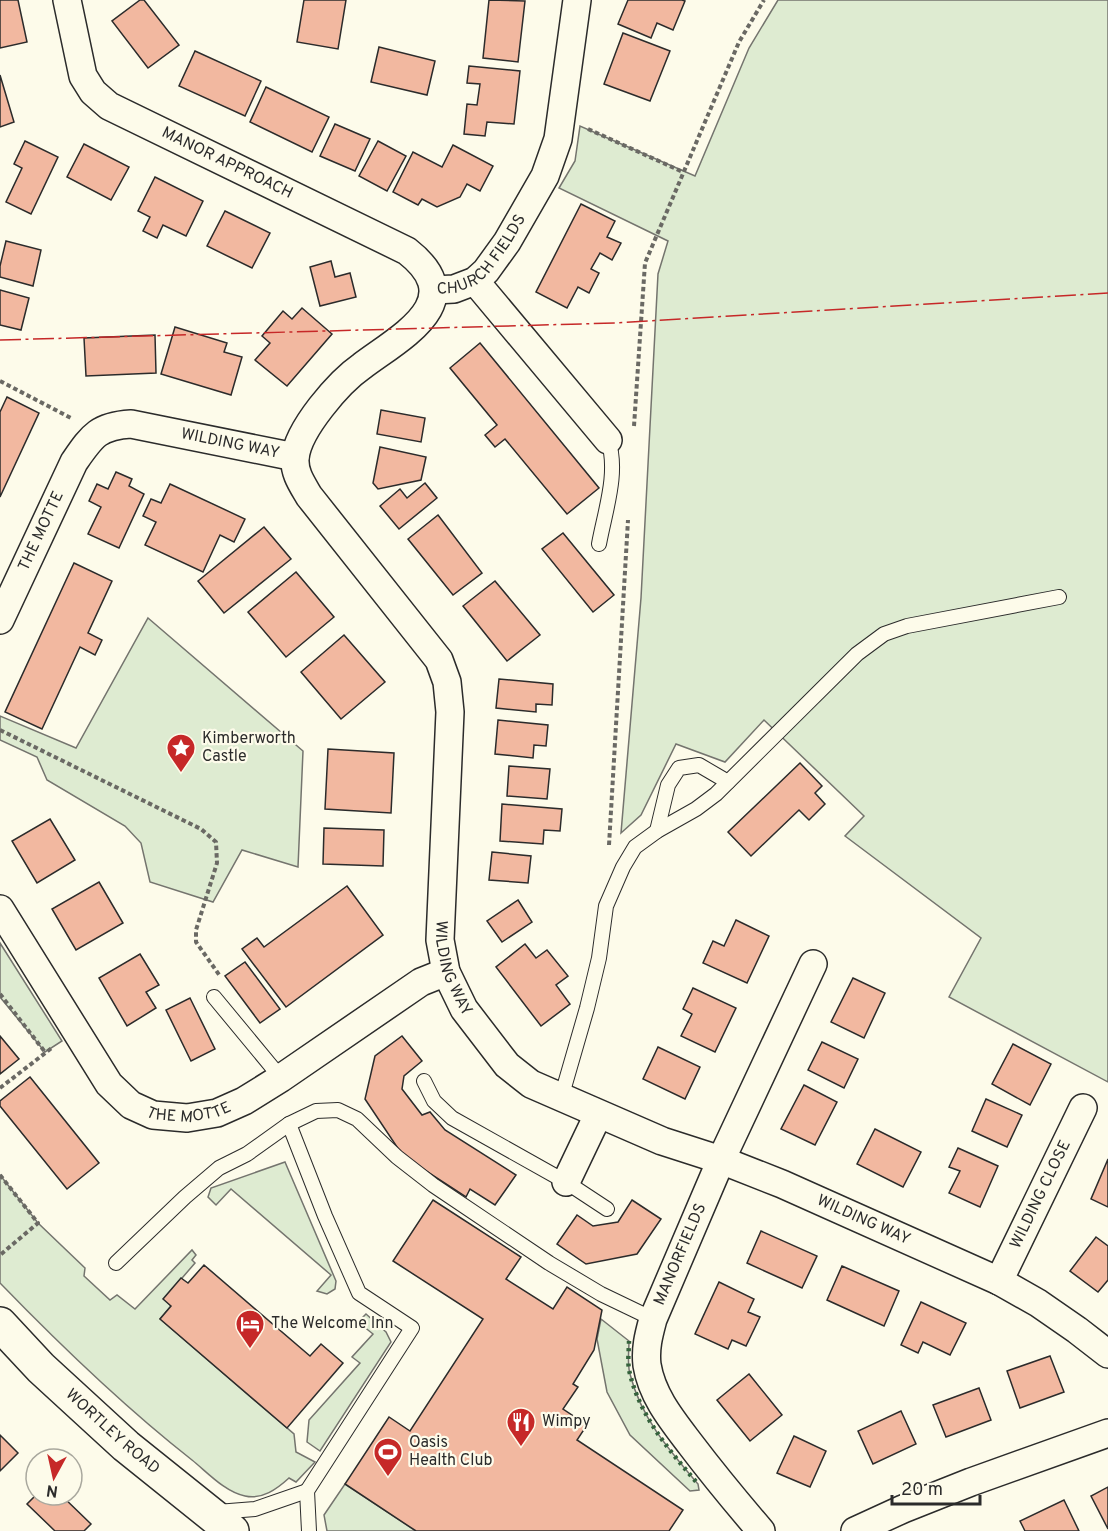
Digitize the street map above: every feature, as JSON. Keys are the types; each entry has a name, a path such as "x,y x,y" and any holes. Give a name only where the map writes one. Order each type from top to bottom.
{"main road":[{"name":"WORTLEY ROAD","path":"0,1324 41,1368 126,1446 220,1522"}],"street":[{"name":"MANOR APPROACH","path":"67,0 83,76 93,92 109,106 406,251 420,262 429,274 434,290"},
{"name":"CHURCH FIELDS","path":"295,457 302,437 333,394 360,367 422,320 431,304 434,290 454,289 475,281 507,242 545,176 558,140 577,0"},
{"path":"475,281 608,440"},
{"name":"WILDING WAY","path":"92,438 112,426 131,424 295,457 298,477 309,496 438,660 447,682 450,712 440,940 446,972 464,1009 507,1065 531,1084 598,1115 662,1142 721,1160 782,1184 999,1281 1038,1303 1108,1354"},
{"name":"THE MOTTE","path":"0,620 74,462 92,438"},
{"name":"THE MOTTE","path":"0,909 109,1084 131,1106 153,1115 186,1118 217,1113 244,1101 281,1078 398,996 421,982 446,972"},
{"name":"MANORFIELDS","path":"761,1531 665,1411 654,1390 647,1364 647,1343 653,1319 721,1160 813,964"},
{"name":"WILDING CLOSE","path":"999,1281 1083,1108"},
{"path":"566,1182 598,1115"},
{"path":"855,1531 971,1482 1108,1433"}],"lane":[{"path":"599,544 612,476 612,452 608,440"},
{"path":"561,1098 590,998 599,958 606,906 623,867 635,847 657,831 696,809 728,782 857,654 884,634 907,626 1059,597"},
{"path":"657,831 668,785 680,768 699,765 728,782"},
{"path":"214,997 281,1078"},
{"path":"424,1081 434,1101 452,1118 566,1182 607,1209"},
{"path":"116,1263 219,1168 247,1154 289,1124 316,1111 338,1110 357,1119 397,1157 442,1192 549,1263 601,1294 653,1319"},
{"path":"289,1124 325,1216 359,1293 412,1328 307,1491 309,1531"},
{"path":"220,1522 307,1491"}],"path":[{"path":"634,431 645,263 739,42 764,0"},
{"path":"561,117 683,172"},
{"path":"0,381 92,438"},
{"path":"609,850 629,512"},
{"path":"0,730 201,829 216,842 217,863 196,930 196,942 224,981"},
{"path":"0,994 45,1052"},
{"path":"0,1088 45,1052 76,1031"},
{"path":"0,1175 38,1223 0,1255"}],"green space":[{"path":"778,0 1108,0 1108,1082 949,997 981,938 845,836 864,816 764,720 725,762 676,744 641,815 621,833 641,598 658,274 668,241 559,188 575,161 580,126 695,176 749,48"},
{"path":"148,618 303,751 298,867 242,850 213,902 150,882 141,843 125,826 47,780 37,757 0,740 0,716 76,748"},
{"path":"0,943 62,1041 45,1052 0,997"},
{"path":"285,1162 336,1281 335,1289 327,1294 317,1291 331,1275 231,1189 216,1205 208,1197 211,1188"},
{"path":"0,1175 38,1223 85,1268 84,1276 110,1300 117,1295 135,1309 192,1250 196,1255 192,1260 195,1263 164,1299 171,1306 160,1319 294,1434 296,1452 315,1462 296,1482 289,1478 269,1493 251,1497 238,1494 223,1486 117,1397 0,1283"},
{"path":"366,1314 386,1332 391,1342 320,1451 307,1442 309,1420 360,1363 352,1357 373,1334 358,1322"},
{"path":"601,1319 629,1341 629,1370 641,1405 657,1433 698,1484 699,1490 690,1491 630,1435 607,1392 597,1339"},
{"path":"345,1484 416,1531 327,1531 324,1515"}],"building":[{"path":"0,0 18,0 27,42 0,48"},
{"path":"140,0 144,0 179,45 148,68 112,21"},
{"path":"304,0 346,0 338,49 297,42"},
{"path":"489,0 525,1 518,62 483,58"},
{"path":"628,0 685,1 673,30 657,23 651,38 618,24"},
{"path":"623,33 670,51 650,101 604,84"},
{"path":"379,47 435,61 427,95 371,82"},
{"path":"195,51 261,81 245,116 179,86"},
{"path":"469,66 520,71 514,124 487,122 485,136 464,134 467,104 477,105 480,84 467,83"},
{"path":"0,75 14,122 0,127"},
{"path":"266,87 329,117 312,152 250,122"},
{"path":"335,124 370,139 355,171 320,156"},
{"path":"25,141 58,157 31,214 6,202 22,168 14,164"},
{"path":"378,141 406,156 387,191 359,176"},
{"path":"84,144 129,167 111,200 67,177"},
{"path":"453,145 493,166 480,191 467,184 460,197 437,207 422,199 418,205 393,192 413,152 442,167"},
{"path":"155,177 203,201 186,236 163,225 157,238 143,231 150,217 138,211"},
{"path":"581,204 615,221 607,237 621,243 612,260 600,253 591,269 599,273 589,293 578,287 567,308 536,292"},
{"path":"225,211 270,233 252,268 207,246"},
{"path":"6,241 41,250 33,286 0,277 0,266"},
{"path":"331,261 335,277 350,273 356,297 320,306 310,267"},
{"path":"0,290 29,298 21,330 0,325"},
{"path":"302,308 332,334 287,386 255,360 270,343 262,336 283,311 292,319"},
{"path":"175,327 227,343 224,352 242,357 231,395 161,374"},
{"path":"155,335 156,373 86,376 84,338"},
{"path":"480,343 599,488 567,514 505,439 495,447 485,435 497,425 450,368"},
{"path":"7,397 39,413 0,497 0,412"},
{"path":"381,410 425,418 421,442 377,434"},
{"path":"380,447 426,457 421,480 378,489 373,483"},
{"path":"116,472 132,479 129,486 144,494 119,548 88,534 101,507 89,501 97,484 108,489"},
{"path":"425,483 437,498 399,529 380,506 400,489 407,498"},
{"path":"170,484 245,519 234,542 220,535 203,572 145,545 156,522 143,516 151,499 161,503"},
{"path":"438,515 482,573 453,595 408,539"},
{"path":"264,527 291,559 224,613 198,581"},
{"path":"563,533 614,595 593,612 542,549"},
{"path":"74,563 112,581 88,633 102,640 95,655 80,647 42,729 5,712"},
{"path":"296,572 334,617 286,657 248,612"},
{"path":"495,581 540,635 507,661 463,606"},
{"path":"344,635 385,682 341,719 301,672"},
{"path":"499,679 553,684 552,705 536,704 536,712 496,708"},
{"path":"498,720 548,725 546,746 534,745 533,758 495,754"},
{"path":"328,749 394,753 391,813 325,809"},
{"path":"800,763 822,786 815,793 825,804 809,820 799,810 751,856 728,832"},
{"path":"509,766 550,769 547,799 507,796"},
{"path":"502,804 562,809 560,831 544,830 543,844 500,841"},
{"path":"50,819 75,860 37,883 12,841"},
{"path":"324,828 384,830 383,866 323,864"},
{"path":"492,852 531,856 528,883 489,880"},
{"path":"99,882 123,923 76,950 52,909"},
{"path":"347,886 383,935 286,1007 242,949 257,938 264,947"},
{"path":"518,900 532,922 502,942 487,921"},
{"path":"736,920 769,936 747,983 703,963 713,941 724,946"},
{"path":"525,944 536,958 547,950 568,976 556,985 570,1004 541,1026 496,967"},
{"path":"140,954 159,985 146,992 156,1008 127,1026 99,978"},
{"path":"245,962 280,1009 260,1023 225,976"},
{"path":"853,978 885,993 864,1038 831,1022"},
{"path":"693,988 736,1008 715,1052 681,1036 692,1014 683,1009"},
{"path":"190,998 215,1049 191,1061 166,1010"},
{"path":"0,1036 19,1059 0,1074"},
{"path":"402,1036 422,1061 404,1076 402,1089 422,1115 430,1112 445,1130 516,1175 495,1205 470,1189 466,1197 403,1156 365,1099 375,1056"},
{"path":"822,1042 858,1059 844,1088 808,1070"},
{"path":"1013,1044 1051,1064 1030,1105 992,1084"},
{"path":"658,1047 700,1067 685,1099 643,1079"},
{"path":"30,1077 99,1163 67,1189 0,1106 0,1101"},
{"path":"804,1085 837,1102 815,1145 781,1129"},
{"path":"986,1099 1022,1115 1007,1147 972,1131"},
{"path":"875,1129 921,1152 903,1187 857,1164"},
{"path":"958,1148 998,1166 980,1207 949,1193 960,1171 949,1167"},
{"path":"1108,1159 1108,1207 1091,1199"},
{"path":"433,1200 521,1257 506,1279 553,1309 567,1287 602,1310 594,1350 573,1384 578,1387 563,1409 587,1425 577,1440 683,1510 669,1531 416,1531 345,1484 389,1417 410,1431 483,1319 393,1261"},
{"path":"632,1200 661,1219 637,1254 586,1264 557,1244 577,1215 593,1226 618,1222"},
{"path":"761,1231 817,1256 802,1288 747,1263"},
{"path":"1096,1237 1108,1246 1108,1280 1098,1292 1070,1271"},
{"name":"The Welcome Inn","path":"204,1265 310,1356 321,1344 343,1363 287,1428 160,1319 171,1306 163,1299 181,1278 188,1283"},
{"path":"842,1266 899,1291 884,1326 827,1300"},
{"path":"719,1282 754,1299 748,1312 760,1317 746,1346 732,1340 728,1349 695,1334"},
{"path":"921,1302 966,1323 950,1355 923,1342 918,1353 901,1345"},
{"path":"1050,1356 1064,1392 1020,1408 1007,1371"},
{"path":"749,1374 782,1415 750,1441 717,1400"},
{"path":"979,1388 991,1420 946,1437 933,1405"},
{"path":"901,1411 916,1444 873,1464 858,1431"},
{"path":"0,1435 18,1453 0,1471"},
{"path":"794,1436 826,1451 810,1487 777,1473"},
{"path":"1108,1487 1108,1529 1091,1496"},
{"path":"1064,1500 1079,1531 1025,1531 1020,1521"},
{"path":"30,1507 73,1507 91,1524 84,1531 55,1531"}],"hedge":[{"path":"629,1341 629,1370 641,1405 657,1433 698,1484"}],"power":[{"path":"0,340 615,323 1108,293"}],"place":[{"name":"Kimberworth Castle","path":"181,774"},
{"name":"The Welcome Inn","path":"250,1350"},
{"name":"Wimpy","path":"521,1448"},
{"name":"Oasis Health Club","path":"388,1478"}]}
